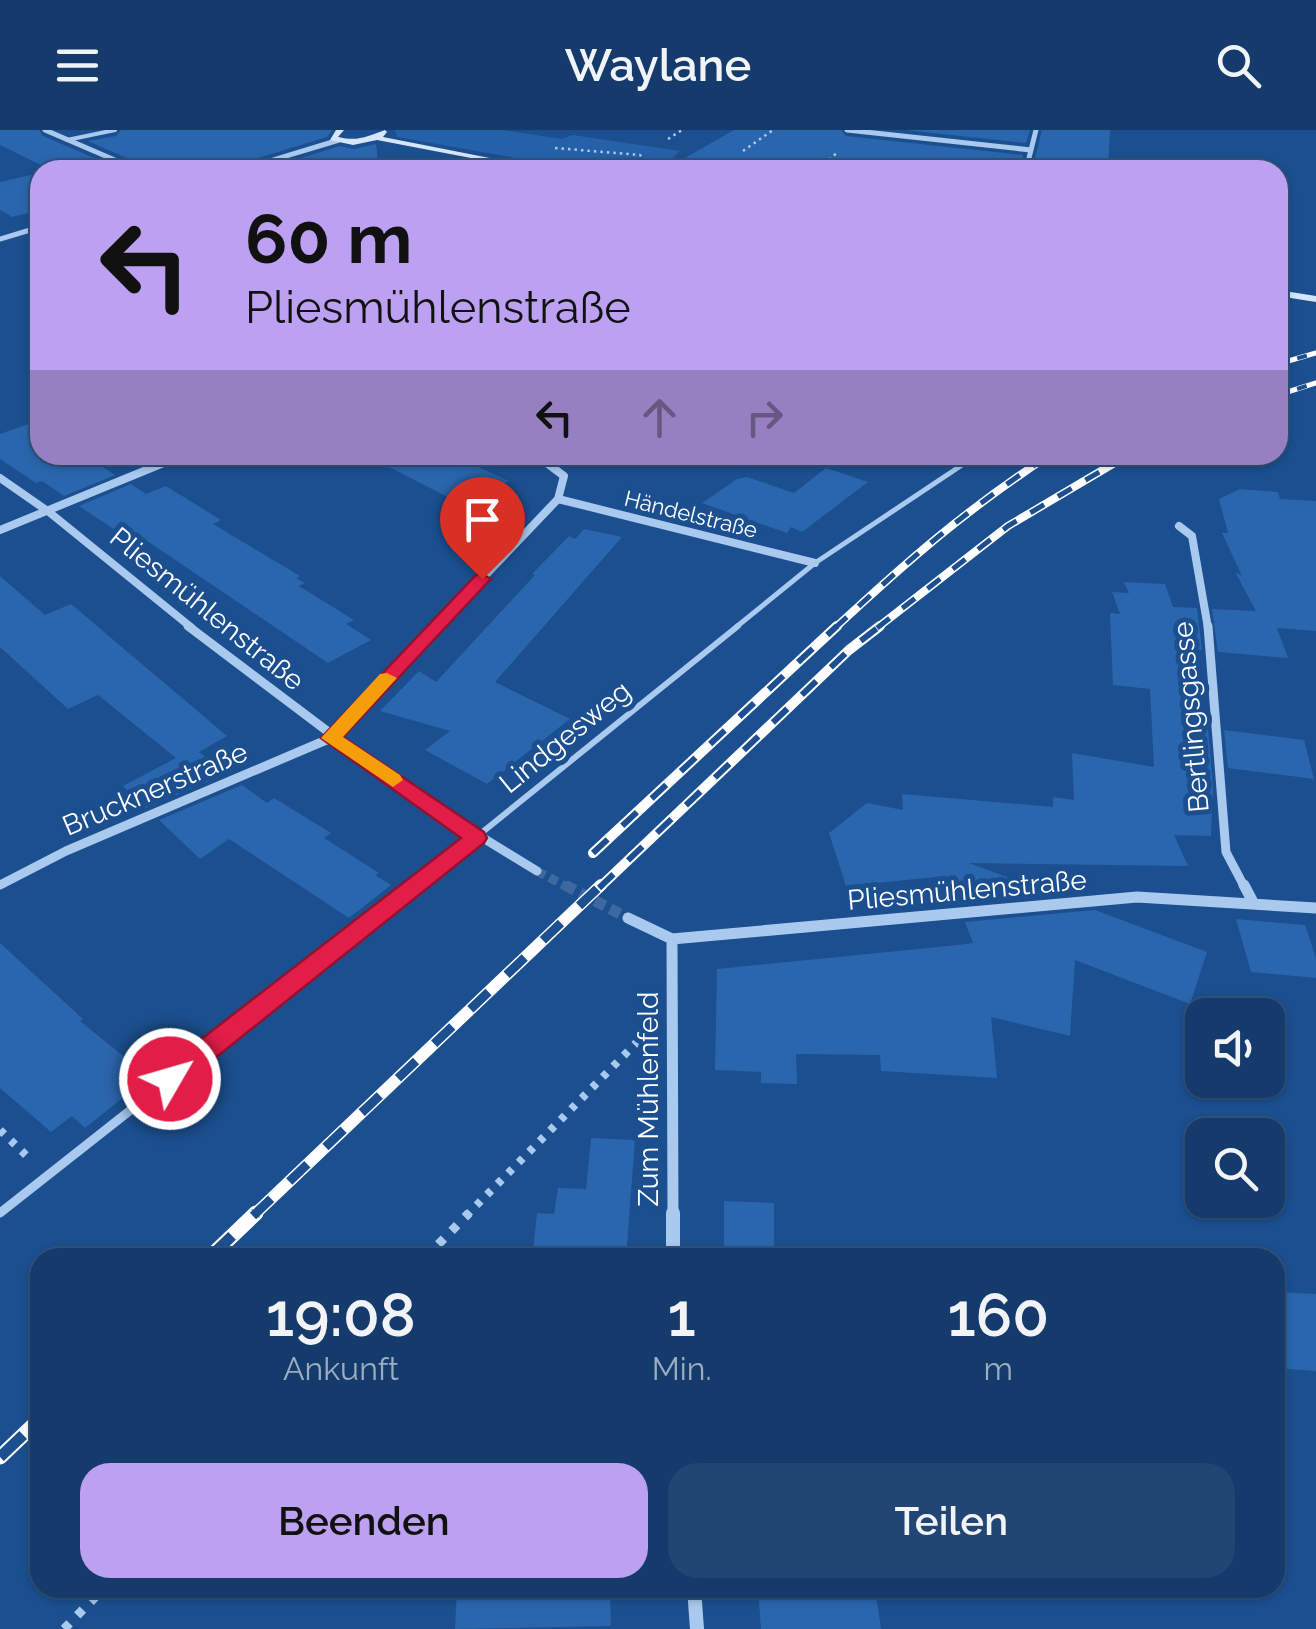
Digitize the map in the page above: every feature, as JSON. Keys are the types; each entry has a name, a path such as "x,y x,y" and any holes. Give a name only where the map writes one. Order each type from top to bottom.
{"street":[{"path":"45,130 114,160"},
{"path":"847,130 1031,150"},
{"path":"1028,160 1036,130"},
{"path":"267,160 340,133 379,134 501,160"},
{"path":"0,239 30,230"},
{"path":"1288,295 1316,299"},
{"path":"0,530 159,465"},
{"path":"331,738 558,499 564,476 549,465"},
{"name":"Pliesmühlenstraße","path":"0,478 49,512 331,738 476,838 537,871"},
{"name":"Händelstraße","path":"558,499 815,562"},
{"name":"Bertlingsgasse","path":"1179,526 1192,536 1211,645 1226,852 1254,904"},
{"name":"Brucknerstraße","path":"0,885 66,852 331,738"},
{"name":"Pliesmühlenstraße","path":"672,940 1137,898 1316,908"},
{"path":"628,918 672,940"},
{"name":"Zum Mühlenfeld","path":"672,940 674,1248"},
{"path":"695,1598 697,1629"}],"lane":[{"path":"66,140 115,130"},
{"name":"Lindgesweg","path":"0,1213 476,838 815,562 962,465"}],"path":[{"path":"668,139 682,130"},
{"path":"744,151 773,130"},
{"path":"546,148 640,155 644,160"},
{"path":"435,1248 634,1043 660,1020 672,1016"},
{"path":"0,1130 47,1175"},
{"path":"64,1629 94,1598"}],"shaded area":[{"path":"395,130 503,130 562,139 573,135 680,151 671,160 527,160 397,137"}],"building":[{"path":"0,130 39,130 43,136 99,160 31,160 0,145"},
{"path":"121,130 332,130 327,137 251,160 131,160 88,141 116,136"},
{"path":"734,130 841,130 846,136 1023,155 1022,160 682,160"},
{"path":"905,130 1030,130 1026,143"},
{"path":"1042,130 1110,130 1108,160 1034,160"},
{"path":"376,144 378,160 294,160 340,146 354,149"},
{"path":"30,175 30,212 12,217 0,210 0,182"},
{"path":"30,423 30,465 100,465 115,475 64,496 0,459 0,434"},
{"path":"385,465 474,465 509,481 461,504"},
{"path":"826,468 868,482 802,532 791,527 787,533 702,503 737,479 747,477 794,493"},
{"path":"131,484 146,494 166,486 221,520 213,524 300,576 296,578 305,583 299,586 354,620 346,624 371,640 328,663 128,528 118,532 79,506"},
{"path":"1240,489 1278,492 1280,499 1316,501 1316,631 1277,628 1288,658 1218,652 1212,609 1256,611 1235,572 1242,576 1222,533 1228,533 1219,499"},
{"path":"584,529 622,537 495,682 570,719 487,784 425,750 450,731 380,711 419,671 436,682 535,575 532,574 569,536 575,539"},
{"path":"0,576 45,615 71,604 227,736 199,752 227,773 146,808 123,786 176,758 98,695 68,709 0,647"},
{"path":"1124,582 1165,584 1173,607 1197,608 1202,650 1186,649 1198,727 1208,728 1213,787 1211,836 1174,835 1188,866 969,863 1055,895 957,904 946,876 846,886 829,833 867,803 903,810 902,794 1053,807 1053,797 1074,800 1072,753 1154,767 1150,689 1113,685 1110,613 1120,614 1112,592 1129,593"},
{"path":"1224,730 1304,740 1314,779 1228,768"},
{"path":"242,785 267,803 274,798 331,833 324,838 391,885 349,918 229,839 200,859 159,820"},
{"path":"1095,910 1207,952 1192,998 1185,998 1185,1002 1075,960 1070,1036 991,1017 997,1078 881,1071 880,1055 796,1054 797,1084 761,1083 761,1072 715,1070 717,969 973,943 965,922"},
{"path":"1236,919 1305,925 1316,958 1316,978 1251,972"},
{"path":"0,943 83,1019 80,1021 149,1077 85,1128 72,1116 51,1132 0,1088"},
{"path":"591,1138 635,1140 627,1248 533,1248 537,1213 554,1214 558,1188 586,1189"},
{"path":"724,1201 774,1203 774,1248 724,1248"},
{"path":"1285,1292 1316,1294 1316,1371 1285,1369"},
{"path":"457,1598 610,1598 611,1626 455,1629"},
{"path":"759,1598 876,1598 881,1629 761,1629"}],"tunnel":[{"path":"537,871 569,888"},
{"path":"565,885 628,918"}],"railway":[{"path":"1288,361 1316,353"},
{"path":"1288,392 1316,383"},
{"path":"835,628 938,537 1036,465"},
{"path":"877,628 1008,526 1111,465"},
{"path":"593,853 837,626"},
{"path":"599,888 849,650 880,626"},
{"path":"253,1216 601,885"},
{"path":"219,1248 256,1213"},
{"path":"0,1457 30,1428"}],"slow traffic":[{"path":"387,678 331,738 393,780"}],"route":[{"path":"170,1079 476,838 331,738 482,579"}]}
